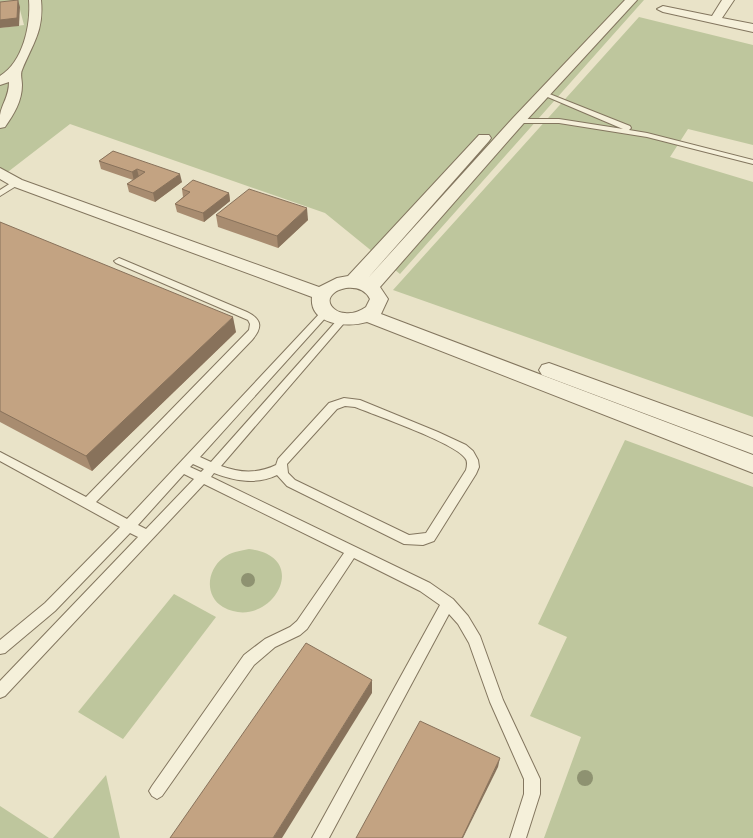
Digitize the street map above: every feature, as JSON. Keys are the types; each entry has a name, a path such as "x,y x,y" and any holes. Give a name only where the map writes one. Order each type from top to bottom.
{"street":[{"path":"0,87 14,71 33,33 36,20 35,0"},
{"path":"353,282 495,125 616,0"},
{"path":"370,287 518,121 631,0"},
{"path":"715,20 728,0"},
{"path":"663,9 753,28"},
{"path":"0,81 14,71"},
{"path":"0,124 14,100 16,90 14,71"},
{"path":"7,179 304,289 322,294"},
{"path":"353,282 370,287 376,292 379,299 373,311 356,320 342,320 325,313 321,307 320,300 322,294 335,285 353,282"},
{"path":"373,311 753,446"},
{"path":"373,311 753,464"}],"lane":[{"path":"544,94 566,114 647,135"},
{"path":"518,121 566,114 753,162"},
{"path":"0,194 7,179"},
{"path":"87,504 254,332 255,324 252,318 119,261"},
{"path":"0,648 50,607 129,526 325,313"},
{"path":"0,691 212,468 342,320"},
{"path":"192,458 212,468 246,477 265,475 280,468 282,462 329,410 333,406 344,402 356,403 459,446 469,455 473,466 472,471 435,531 430,537 415,541 408,540 291,483 282,474 280,468"},
{"path":"0,456 147,536"},
{"path":"182,468 425,587 448,603 463,620 475,640 497,702 532,779 531,800 518,838"},
{"path":"157,791 249,660 270,642 295,631 302,625 352,551"},
{"path":"320,838 448,603"}],"green space":[{"path":"0,0 644,0 400,274 325,213 70,124 0,178 0,28 24,25 19,6 0,8"},
{"path":"639,17 753,45 753,145 688,129 670,157 753,182 753,417 393,290"},
{"path":"625,440 753,487 753,838 544,838 581,737 530,716 567,637 538,624"},
{"path":"249,549 269,555 279,565 282,578 278,591 269,602 256,610 240,612 223,607 217,602 210,590 211,576 218,563 223,558 232,553"},
{"path":"174,594 216,617 123,739 78,712"},
{"path":"106,775 120,838 53,838"},
{"path":"0,806 49,838 0,838"}],"building":[{"path":"18,0 17,18 0,20 0,2"},
{"path":"113,151 180,174 153,193 127,184 145,172 137,169 132,172 99,161"},
{"path":"193,180 229,193 203,213 175,204 190,192 182,189"},
{"path":"249,189 307,208 277,236 216,215"},
{"path":"0,222 233,317 86,456 0,411"},
{"path":"306,643 372,680 273,838 170,838"},
{"path":"420,721 500,758 462,838 356,838"}]}
